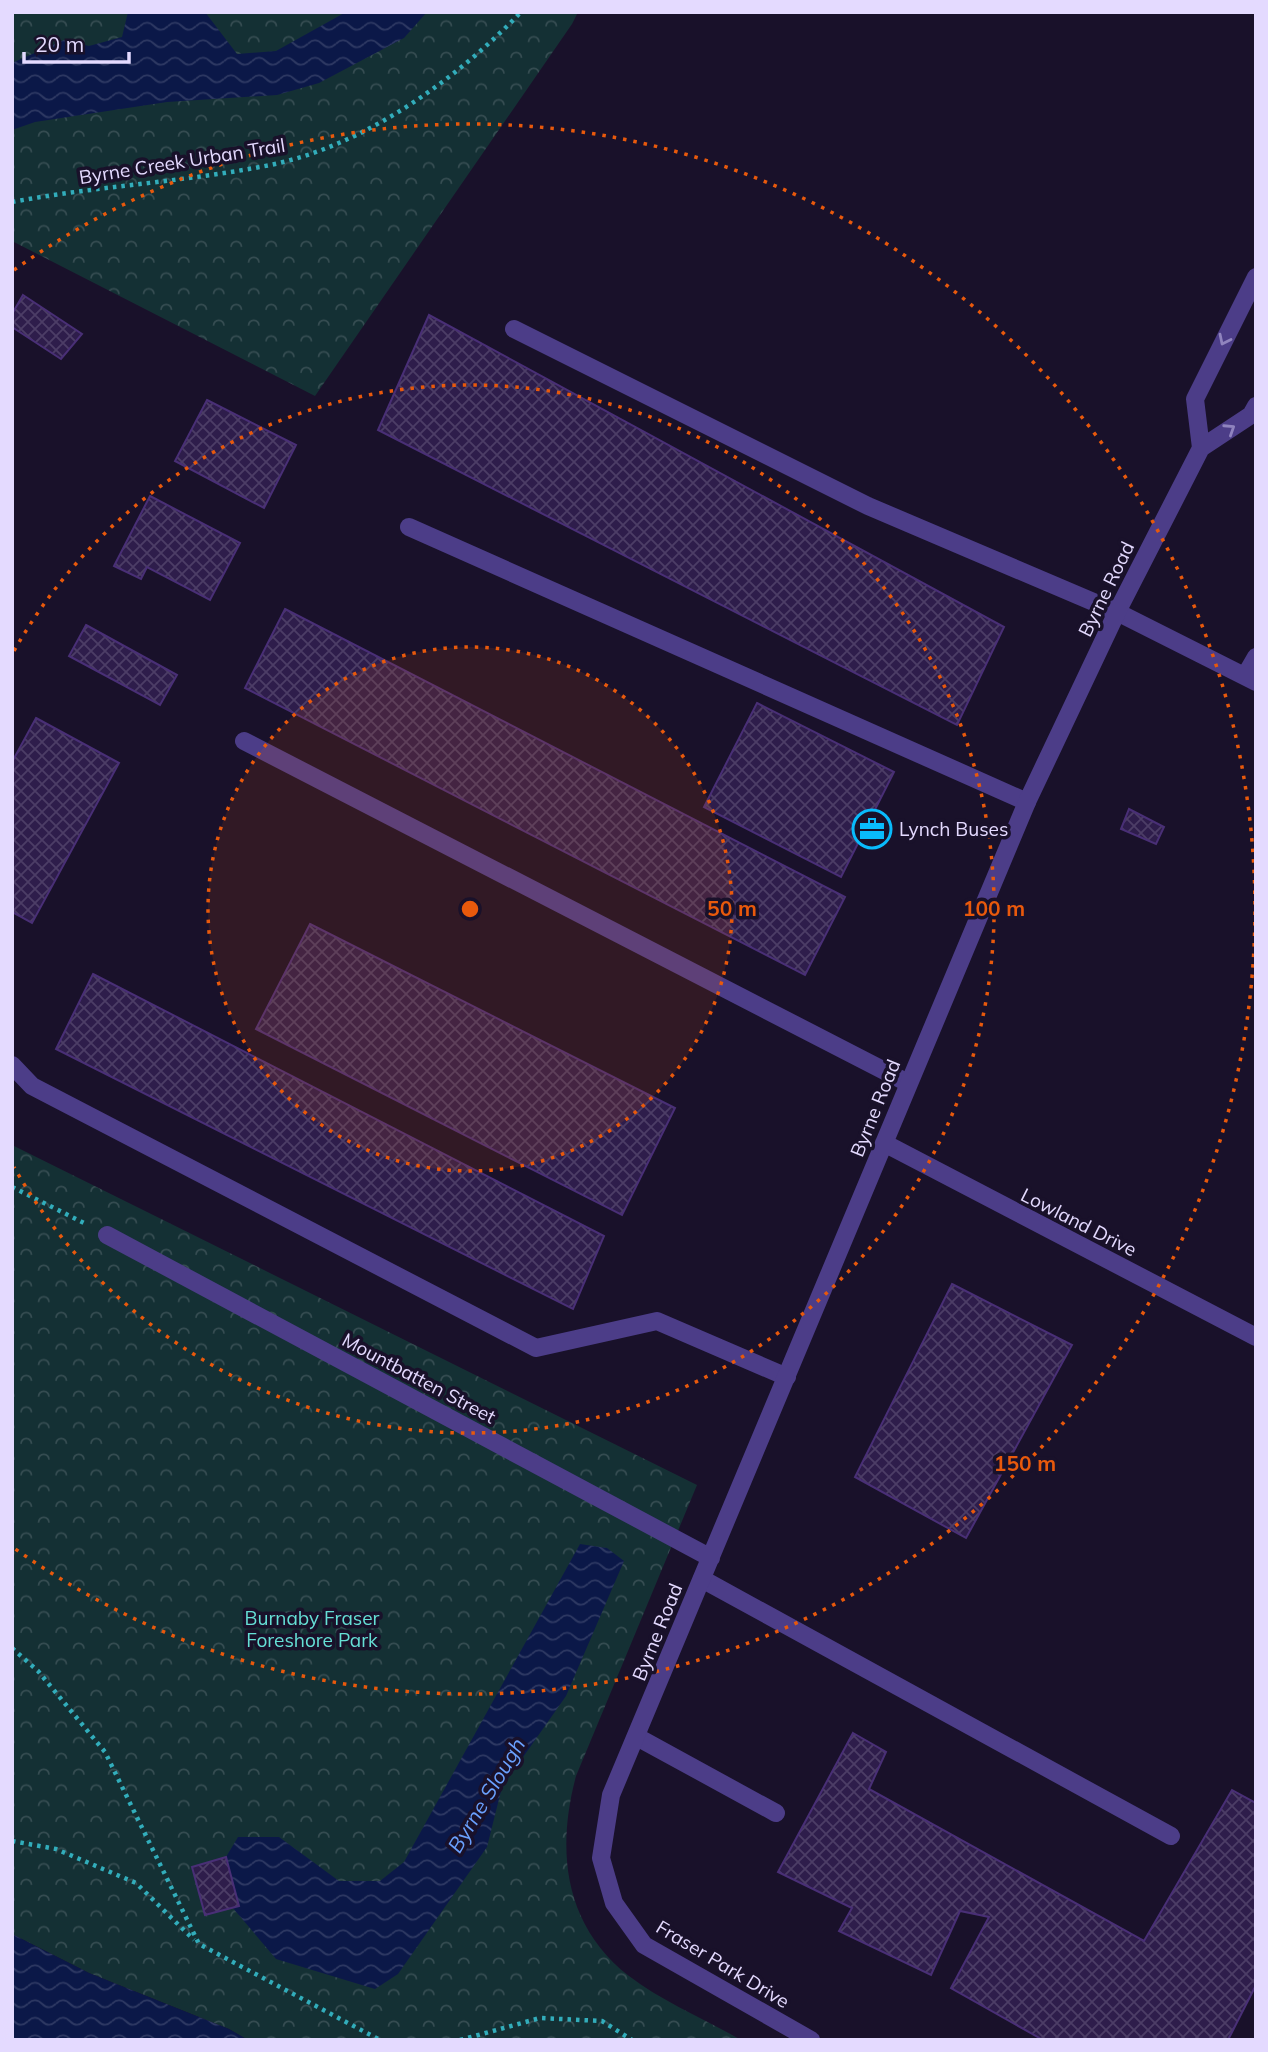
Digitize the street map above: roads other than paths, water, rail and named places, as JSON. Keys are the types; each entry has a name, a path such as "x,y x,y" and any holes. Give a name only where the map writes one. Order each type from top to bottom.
{"street":[{"path":"1256,277 1195,399 1200,448 1251,415 1256,406"},
{"path":"514,329 868,506 1117,612 1250,679 1256,657"},
{"name":"Byrne Road","path":"611,1795 1027,802 1117,612 1200,448"},
{"path":"409,527 1027,802"},
{"path":"244,741 908,1083"},
{"path":"12,1065 32,1086 536,1348 657,1321 787,1377"},
{"name":"Lowland Drive","path":"884,1143 1256,1337"},
{"name":"Mountbatten Street","path":"107,1235 711,1558"},
{"path":"702,1579 1171,1836"},
{"path":"637,1737 776,1814"},
{"name":"Fraser Park Drive","path":"611,1795 601,1858 614,1903 644,1945 811,2040"}],"water":[{"path":"128,12 205,12 237,54 276,51 346,12 427,12 404,38 319,83 277,95 167,102 35,122 12,130 12,63 64,40 89,46 122,37"},
{"name":"Byrne Slough","path":"580,1544 607,1548 624,1561 566,1696 502,1787 487,1847 398,1974 375,1989 276,1959 232,1907 239,1905 226,1857 238,1837 279,1837 339,1881 380,1881 404,1862"},
{"path":"12,1934 89,1973 229,2029 248,2040 12,2040"}],"place":[{"name":"Lynch Buses","path":"872,829"}],"park label":[{"name":"Burnaby Fraser Foreshore Park","path":"312,1629"}]}
